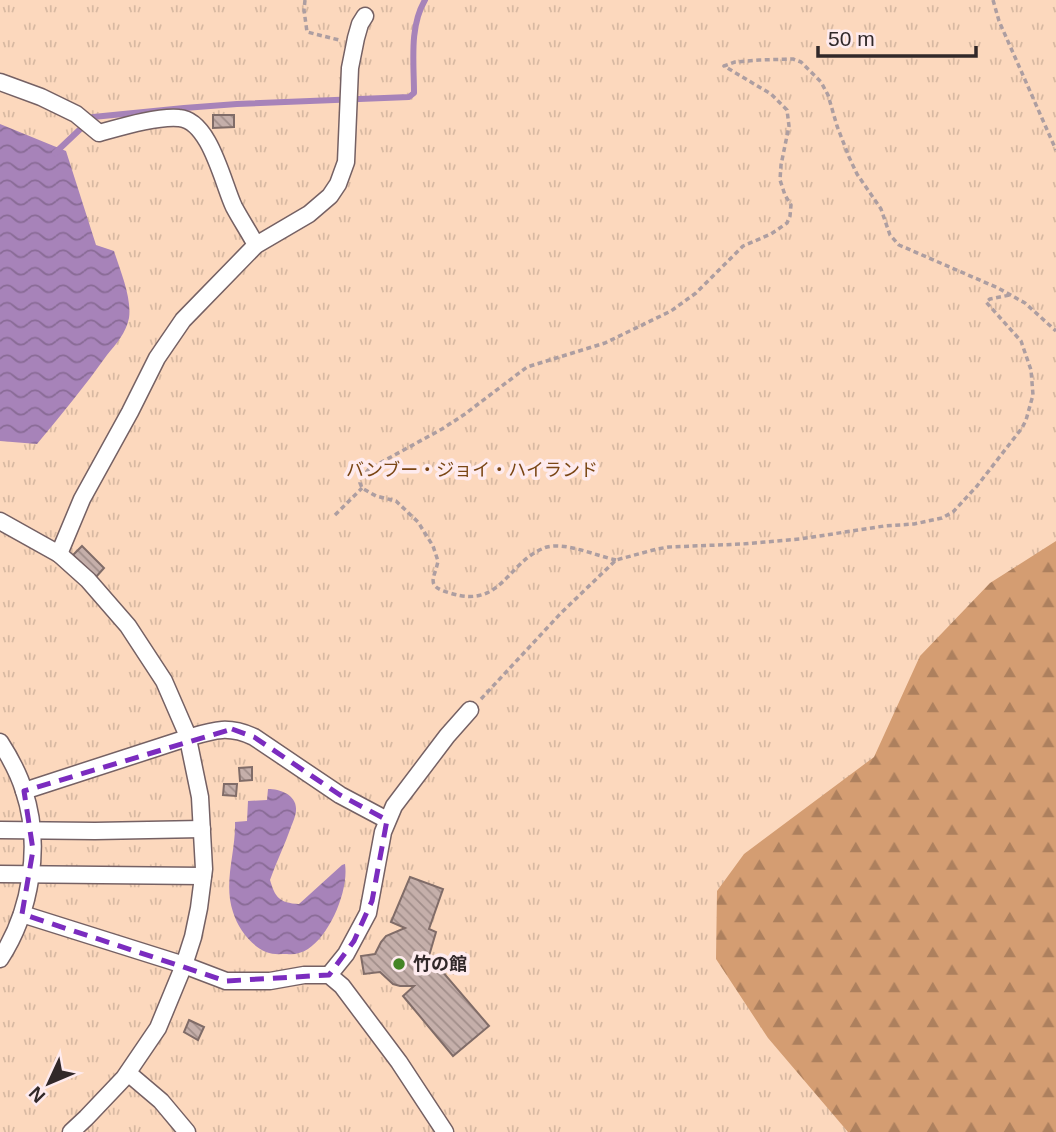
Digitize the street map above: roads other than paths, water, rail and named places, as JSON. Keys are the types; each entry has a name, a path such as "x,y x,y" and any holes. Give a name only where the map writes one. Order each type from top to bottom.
{"street":[{"path":"59,554 82,499 165,344 183,320 256,245 309,214 330,196 338,184 346,162 348,85 355,44 365,16"},
{"path":"0,82 76,114 99,133 159,119 182,117 194,124 205,136 234,207 256,245"},
{"path":"0,522 59,554 88,579 128,626 164,681 187,738 200,797 203,876 193,937 184,965 158,1028 128,1073 71,1132"},
{"path":"329,975 346,954 368,913 380,845 394,806 470,710"},
{"path":"24,791 187,738 232,729 254,737 340,795 387,820"},
{"path":"0,742 24,791 33,850 31,875 22,914 10,945 0,959"},
{"path":"0,830 202,829"},
{"path":"0,874 203,876"},
{"path":"22,914 226,981 270,981 304,975 329,975 342,986 399,1062 445,1132"},
{"path":"128,1073 161,1101 187,1132"}],"water":[{"path":"0,124 66,151 96,245 114,251 129,302 126,329 37,444 0,441"},
{"path":"268,789 287,794 296,805 294,818 270,880 279,898 299,904 345,864 341,899 330,923 316,942 295,954 271,954 255,945 238,924 230,901 235,822 247,821 248,801 267,800"}],"waterway":[{"path":"55,153 93,117 237,104 409,97 414,93 414,33 425,0"}],"place":[{"name":"竹の館","path":"399,964"}],"park label":[{"name":"バンブー・ジョイ・ハイランド","path":"472,470"}]}
